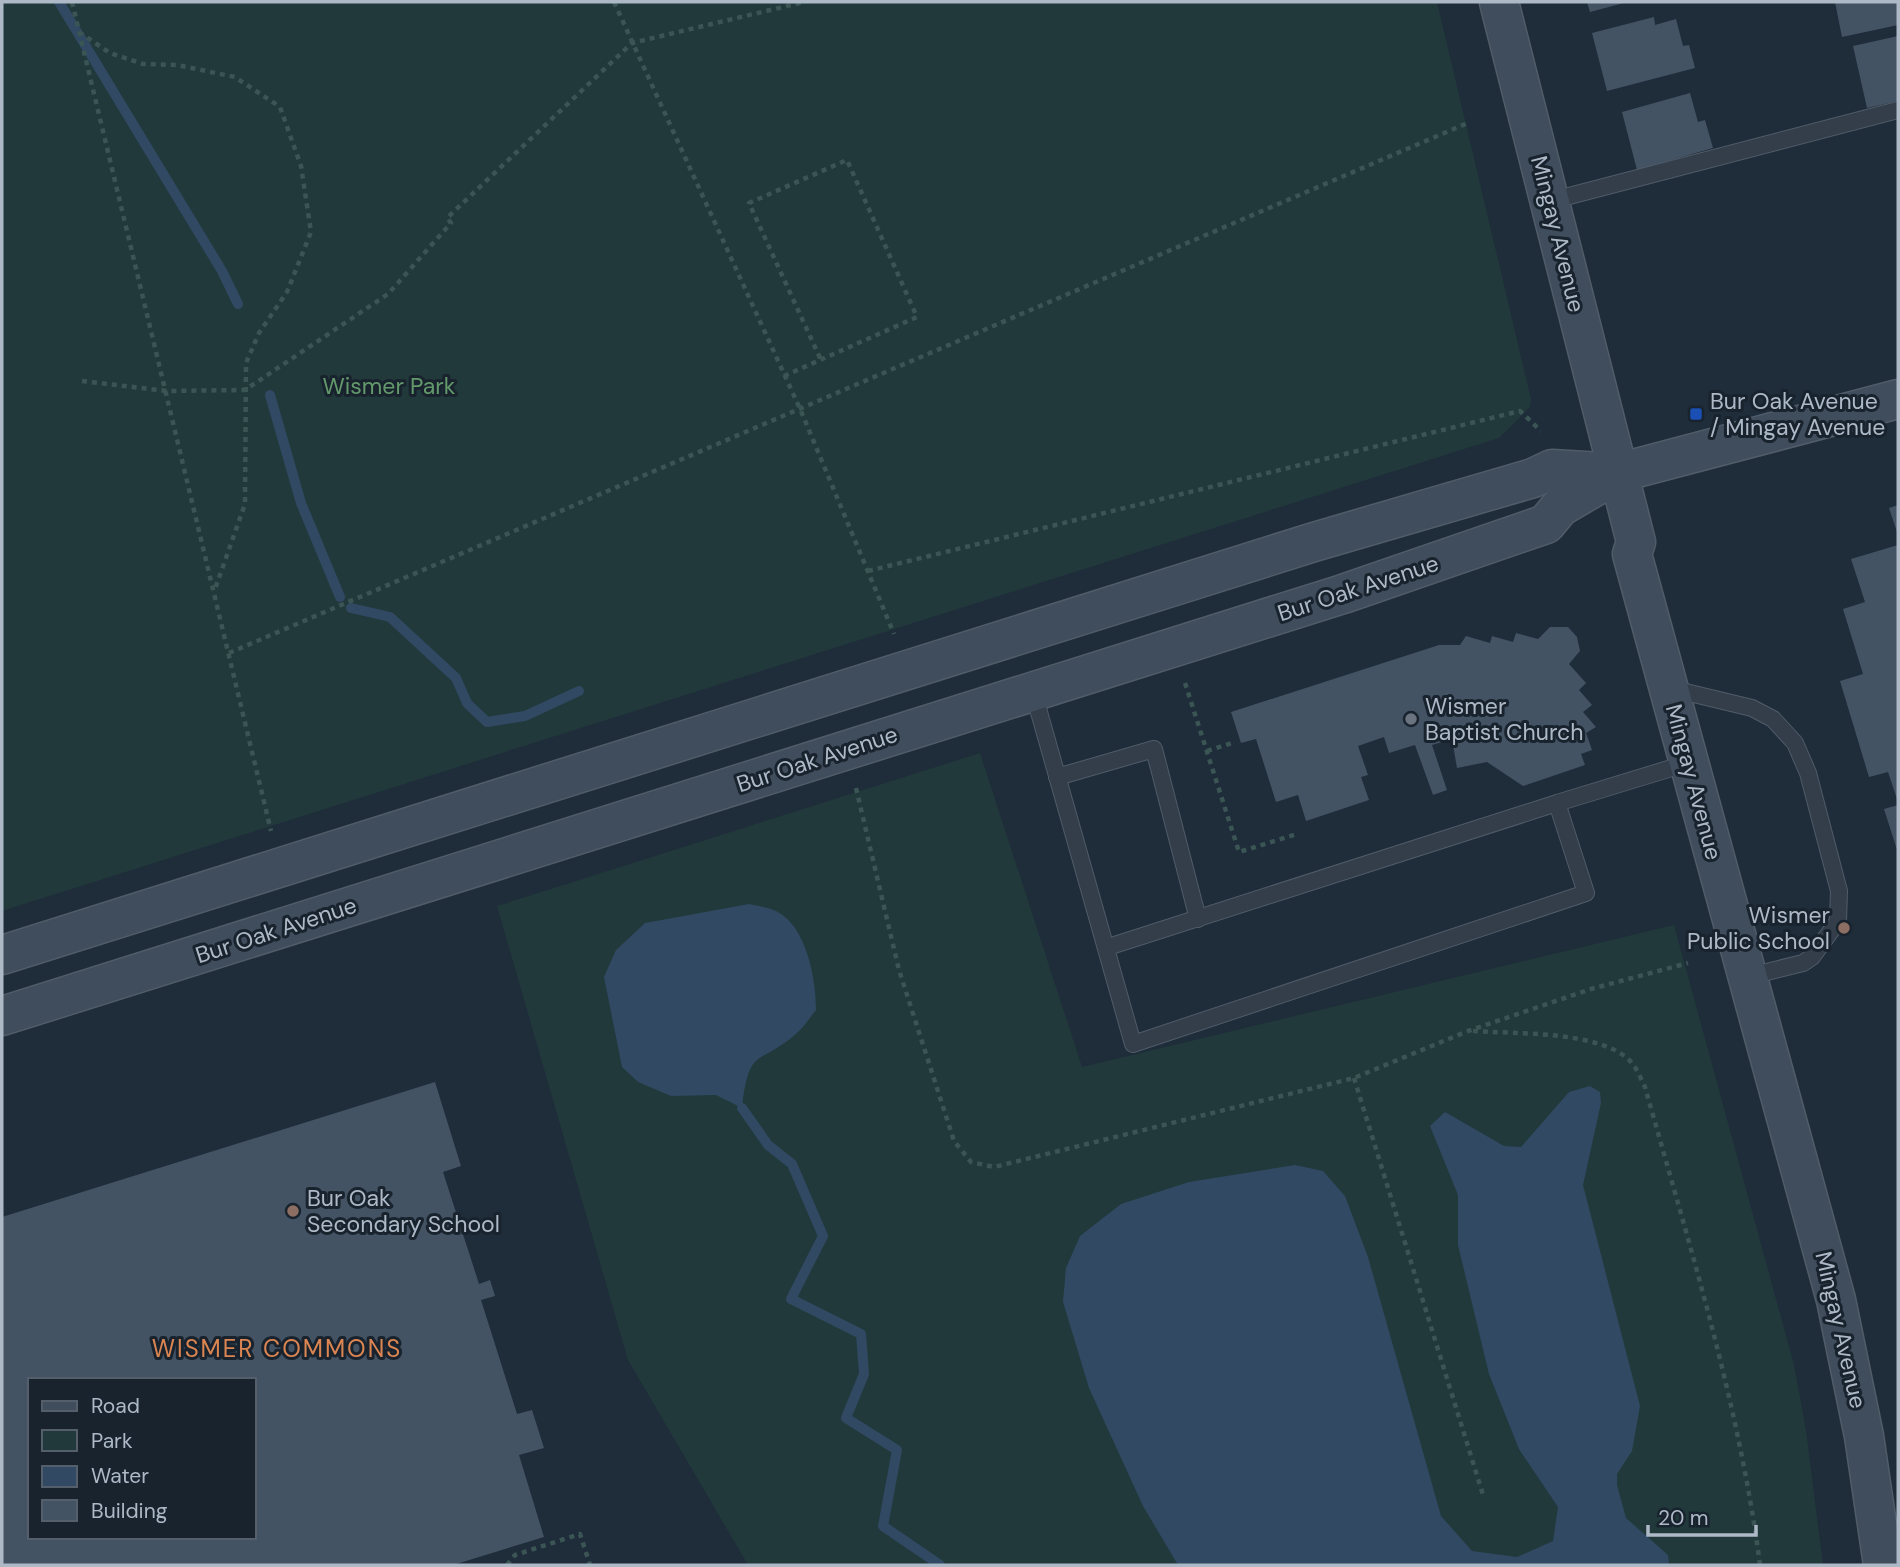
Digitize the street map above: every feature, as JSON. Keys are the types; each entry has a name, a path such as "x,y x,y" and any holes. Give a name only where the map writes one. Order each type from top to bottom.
{"street":[{"name":"Mingay Avenue","path":"1499,2 1636,542 1632,555 1836,1300 1864,1436 1883,1565"},
{"name":"Bur Oak Avenue","path":"2,1016 1343,594 1546,524 1560,507 1618,473 1898,399"},
{"name":"Bur Oak Avenue","path":"2,955 1314,542 1533,478 1552,468 1618,473"}],"lane":[{"path":"1550,201 1898,110"},
{"path":"1668,688 1752,708 1773,719 1795,743 1808,773 1839,891 1838,921 1824,944 1803,963 1746,977"},
{"path":"1033,691 1108,947 1133,1044 1586,893 1557,803"},
{"path":"1057,777 1154,749 1198,919"},
{"path":"1108,947 1688,763"}],"path":[{"path":"72,2 271,831"},
{"path":"614,2 801,411 894,634"},
{"path":"82,381 167,391 245,390 388,294 451,223 447,218 632,43 804,2"},
{"path":"79,32 110,52 143,64 177,65 234,77 280,107 302,166 311,232 287,292 259,333 246,363 245,504 214,591"},
{"path":"229,653 801,411 1470,122"},
{"path":"783,376 917,317 848,160 748,203 820,358"},
{"path":"869,571 1520,411 1541,431"},
{"path":"1185,683 1239,852 1297,834"},
{"path":"1206,751 1232,743"},
{"path":"1468,1031 1565,1037 1598,1042 1631,1061 1645,1087 1714,1336 1752,1503 1760,1565"},
{"path":"1354,1078 1484,1498"},
{"path":"507,1565 515,1555 580,1534 590,1565"}],"green space":[{"name":"Wismer Park","path":"2,2 1437,2 1531,399 1530,407 1499,438 2,911"},
{"path":"980,753 1082,1067 1674,925 1794,1365 1806,1430 1823,1565 748,1565 628,1360 497,906"}],"water":[{"path":"749,904 776,911 787,918 795,929 812,969 816,1010 798,1032 753,1065 748,1074 742,1108 716,1095 671,1096 638,1082 622,1067 604,977 616,950 645,923"},
{"path":"1590,1086 1600,1092 1601,1103 1583,1185 1640,1406 1632,1451 1617,1474 1617,1485 1626,1518 1668,1555 1669,1565 1178,1565 1143,1506 1089,1388 1063,1302 1066,1268 1080,1236 1121,1204 1189,1182 1295,1165 1323,1171 1345,1196 1368,1257 1441,1516 1472,1551 1517,1557 1553,1541 1558,1507 1519,1449 1489,1374 1458,1245 1458,1195 1430,1126 1445,1112 1504,1146 1521,1147 1569,1092"}],"building":[{"path":"1587,2 1624,2 1624,3 1590,12"},
{"path":"1835,2 1898,2 1898,25 1842,37"},
{"path":"1654,17 1655,25 1676,19 1683,46 1689,45 1695,68 1607,91 1592,33"},
{"path":"1898,36 1898,101 1867,108 1853,46"},
{"path":"1690,93 1698,122 1705,120 1713,148 1637,170 1622,112"},
{"path":"1898,505 1898,535 1889,508"},
{"path":"1898,545 1898,802 1888,772 1869,777 1840,681 1863,674 1843,609 1865,602 1851,559"},
{"name":"Wismer Baptist Church","path":"1550,627 1568,627 1577,637 1580,651 1569,664 1586,683 1579,690 1592,705 1583,712 1596,727 1586,733 1592,750 1581,754 1585,765 1523,786 1487,762 1457,768 1452,739 1432,745 1447,790 1433,795 1415,745 1389,753 1384,737 1358,746 1368,775 1361,777 1369,800 1306,821 1298,795 1276,802 1256,739 1241,743 1231,712 1439,645 1460,645 1466,636 1490,643 1492,636 1513,642 1516,633 1538,639"},
{"path":"1898,805 1898,853 1884,809"},
{"path":"435,1082 461,1166 443,1172 479,1284 490,1280 495,1296 481,1300 517,1414 532,1410 544,1448 519,1455 544,1537 453,1565 2,1565 2,1217"}],"waterway":[{"path":"59,2 222,271 238,304"},
{"path":"270,395 301,503 340,597"},
{"path":"351,608 390,617 456,678 467,703 487,722 525,716 579,691"},
{"path":"742,1108 768,1145 792,1164 823,1236 791,1299 861,1334 864,1374 846,1418 897,1450 883,1526 940,1565"}],"place":[{"name":"Bur Oak Avenue / Mingay Avenue","path":"1696,414"},
{"name":"Wismer Baptist Church","path":"1411,719"},
{"name":"Wismer Public School","path":"1844,928"},
{"name":"Bur Oak Secondary School","path":"293,1211"}],"district":[{"name":"WISMER COMMONS","path":"277,1348"}]}
